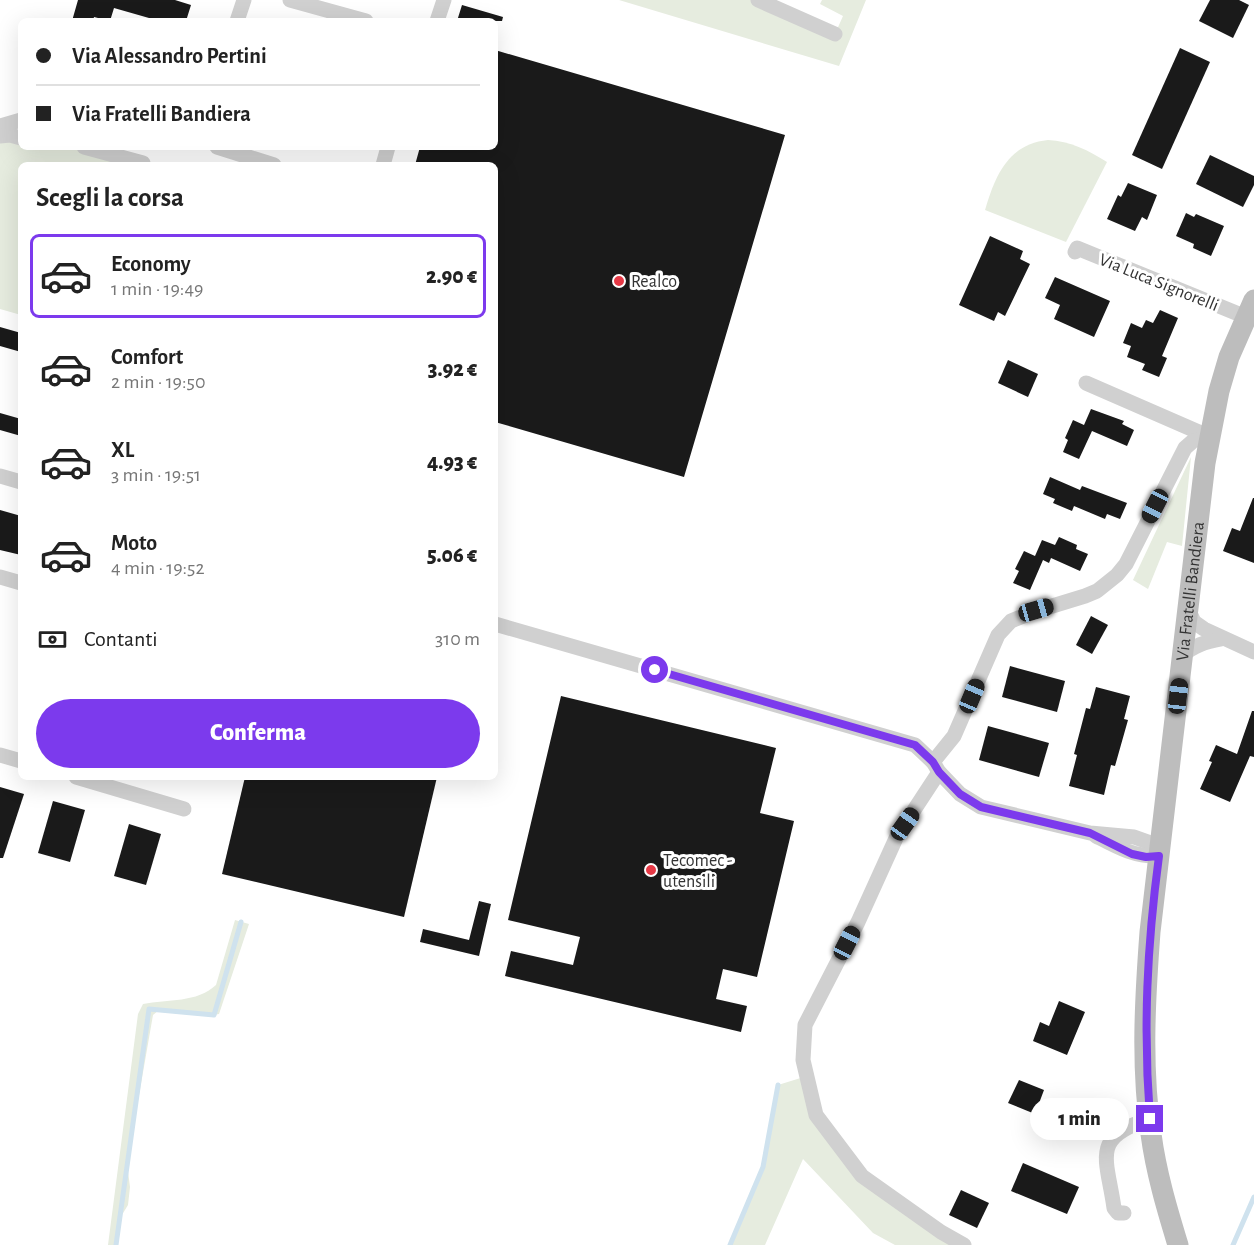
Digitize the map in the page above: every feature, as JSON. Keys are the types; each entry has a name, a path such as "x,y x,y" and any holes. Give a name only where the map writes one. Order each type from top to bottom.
{"street":[{"path":"238,18 244,0"},
{"path":"290,0 355,18"},
{"path":"438,18 444,0"},
{"path":"758,0 835,34"},
{"path":"95,150 139,162"},
{"path":"226,150 264,162"},
{"name":"Via Luca Signorelli","path":"1075,252 1077,248 1250,308"},
{"name":"Via Fratelli Bandiera","path":"1178,1245 1163,1195 1150,1134 1145,1001 1150,932 1210,437 1219,391 1229,357 1250,308"},
{"path":"1086,383 1210,437"},
{"path":"964,1245 940,1232 862,1176 816,1115 803,1060 805,1025 858,922 897,836 954,736 998,635 1004,627 1023,615 1097,591 1118,575 1126,564 1185,448 1193,441 1210,437"},
{"path":"0,476 18,481"},
{"path":"0,577 18,582"},
{"path":"1188,609 1194,622 1221,639 1254,652"},
{"path":"498,625 915,745 960,794 981,807 1090,833 1132,854 1146,857 1159,856"},
{"path":"1182,656 1190,648 1221,639"},
{"path":"0,755 18,760"},
{"path":"86,780 184,809"},
{"path":"1124,1213 1118,1213 1114,1208 1106,1153 1114,1135 1133,1124 1150,1119"}],"shaded area":[{"path":"619,0 758,0 835,34 843,16 820,4 822,0 866,0 839,66"},
{"path":"0,137 18,140 18,150 86,150 128,162 18,162 18,314 0,309"},
{"path":"1048,140 1079,147 1107,162 1066,242 985,210 993,185 1013,155 1034,143"},
{"path":"1191,457 1182,546 1167,542 1148,589 1133,580"},
{"path":"235,920 249,924 219,1014 159,1010 153,1015 127,1164 130,1187 128,1205 120,1218 115,1245 108,1245 138,1014 143,1004 191,998 216,985"},
{"path":"807,1076 816,1115 862,1176 964,1245 895,1245 873,1233 803,1159 765,1245 730,1245 763,1167 778,1085"}],"building":[{"path":"78,0 175,0 191,5 187,18 149,18 114,8 111,18 73,18"},
{"path":"1210,0 1239,0 1249,5 1233,38 1199,21"},
{"path":"462,5 503,17 502,21 498,21 498,18 458,18"},
{"path":"1180,48 1210,62 1162,169 1132,155"},
{"name":"Realco","path":"498,51 785,135 684,477 498,423 498,162 416,162 419,150 498,150"},
{"path":"1210,155 1254,176 1254,185 1243,207 1196,184"},
{"path":"1128,183 1157,195 1147,220 1142,217 1135,231 1107,219 1118,195 1121,197"},
{"path":"1186,213 1194,217 1196,214 1224,226 1211,256 1193,248 1194,244 1176,236"},
{"path":"990,236 1023,251 1020,259 1030,264 1005,316 998,312 994,321 959,305"},
{"path":"1055,277 1110,301 1094,337 1054,319 1060,305 1045,298"},
{"path":"1160,310 1178,318 1162,356 1167,358 1159,377 1142,370 1145,364 1127,357 1131,346 1123,343 1131,323 1142,328 1146,320 1153,323"},
{"path":"0,327 18,332 18,351 0,346"},
{"path":"1008,360 1038,374 1028,397 998,383"},
{"path":"1091,409 1124,421 1122,424 1134,430 1127,446 1092,431 1079,459 1063,452 1068,440 1065,438 1073,420 1084,425"},
{"path":"0,413 18,418 18,435 0,430"},
{"path":"1050,477 1080,490 1082,486 1127,503 1120,519 1107,514 1105,519 1074,506 1072,511 1053,503 1055,499 1043,494"},
{"path":"1253,498 1254,563 1223,551 1232,528 1240,531"},
{"path":"0,510 18,515 18,554 0,550"},
{"path":"1059,537 1077,545 1076,549 1088,554 1080,571 1051,558 1049,563 1043,560 1030,590 1013,583 1019,571 1015,569 1024,551 1035,556 1042,540 1055,545"},
{"path":"1091,616 1108,625 1092,654 1076,645"},
{"path":"1010,666 1065,681 1057,712 1002,697"},
{"path":"1096,687 1130,696 1124,719 1128,720 1115,766 1111,765 1104,795 1069,786 1077,755 1074,754 1086,708 1090,709"},
{"name":"Tecomec - utensili","path":"561,696 776,748 760,813 794,821 757,977 723,969 716,999 747,1006 741,1032 505,976 511,951 573,965 580,937 508,920"},
{"path":"1252,711 1254,711 1254,757 1250,756 1230,802 1200,789 1212,762 1209,761 1216,745 1237,754"},
{"path":"988,726 1049,743 1039,777 979,760"},
{"path":"244,780 436,780 404,917 222,874"},
{"path":"0,787 24,794 3,858 0,858"},
{"path":"53,801 85,810 70,862 38,853"},
{"path":"129,824 161,834 146,885 114,876"},
{"path":"479,901 491,904 479,956 420,942 423,929 469,940"},
{"path":"1059,1001 1085,1012 1067,1055 1033,1041 1040,1022 1049,1026"},
{"path":"1019,1080 1044,1090 1035,1114 1008,1103"},
{"path":"1023,1163 1079,1187 1067,1214 1011,1191"},
{"path":"961,1190 989,1203 977,1228 949,1215"}],"waterway":[{"path":"116,1245 149,1009 214,1015 241,922"},
{"path":"730,1245 763,1167 778,1085"},
{"path":"1233,1245 1254,1197"}],"place":[{"name":"Realco","path":"619,281"},
{"name":"Tecomec - utensili","path":"651,870"}],"route":[{"path":"655,670 915,745 970,802 981,807 1090,833 1132,854 1146,857 1159,856 1145,1001 1146,1071 1150,1119"}]}
